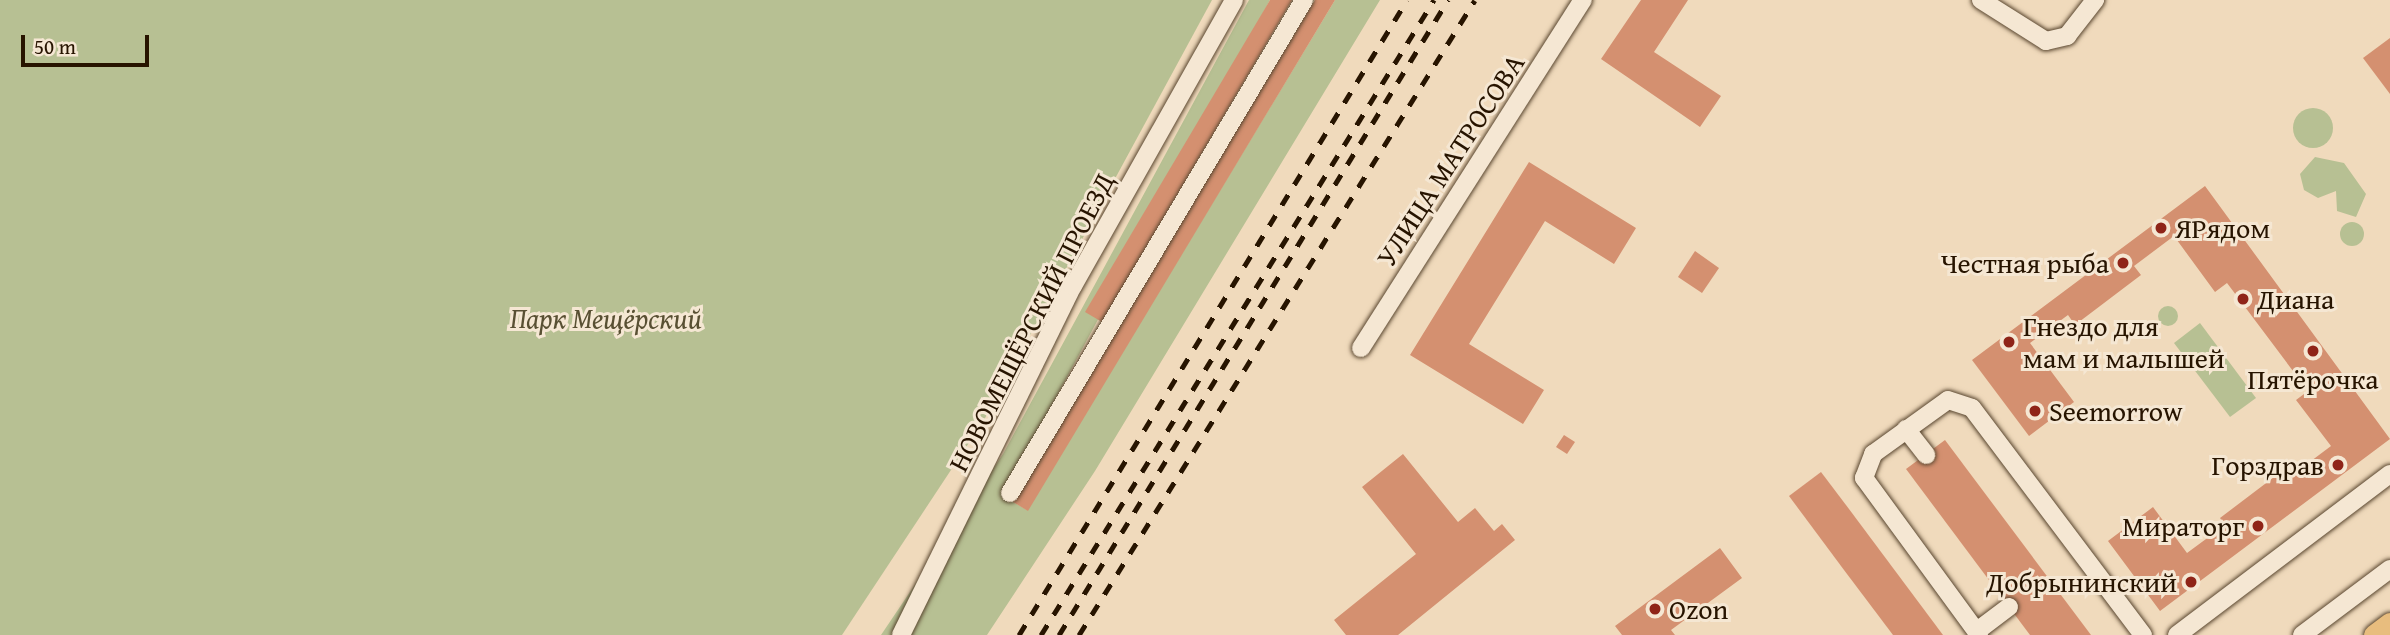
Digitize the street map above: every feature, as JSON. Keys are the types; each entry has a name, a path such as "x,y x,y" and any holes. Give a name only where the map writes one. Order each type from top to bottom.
{"main road":[{"path":"2374,635 2390,623"}],"street":[{"name":"НОВОМЕЩЁРСКИЙ ПРОЕЗД","path":"901,635 1073,286 1234,0"},
{"path":"1010,493 1304,0"},
{"name":"УЛИЦА МАТРОСОВА","path":"1361,348 1583,0"},
{"path":"1981,0 2046,41 2067,36 2095,0"},
{"path":"2009,607 1978,633 1864,478 1866,462 1906,429 1948,400 1972,408 2143,635"},
{"path":"1906,429 1926,455"},
{"path":"2177,635 2390,474"},
{"path":"2302,635 2390,569"}],"green space":[{"name":"Парк Мещёрский","path":"0,0 1212,0 984,420 842,635 0,635"},
{"path":"1249,0 1270,0 1003,496 1027,510 1335,0 1380,0 1095,471 987,635 881,635 1003,454"},
{"path":"2313,108 2327,114 2333,128 2327,142 2313,148 2299,142 2293,128 2299,114"},
{"path":"2315,157 2344,163 2366,194 2356,217 2337,211 2336,191 2318,198 2304,190 2300,174"},
{"path":"2352,222 2361,225 2364,234 2361,243 2352,246 2343,243 2340,234 2343,225"},
{"path":"2164,306 2172,306 2178,316 2172,326 2164,326 2158,320 2158,312"},
{"path":"2200,323 2256,398 2230,417 2174,343"}],"building":[{"path":"1270,0 1292,0 1102,322 1085,312"},
{"path":"1315,0 1335,0 1028,511 1013,502"},
{"path":"1641,0 1688,0 1654,52 1721,96 1700,127 1601,59"},
{"path":"2390,38 2390,94 2363,58"},
{"path":"1529,162 1636,228 1614,264 1545,221 1469,344 1544,390 1523,424 1410,355"},
{"path":"2205,186 2390,439 2160,611 2108,541 2153,507 2187,553 2225,525 2220,518 2286,468 2291,476 2331,446 2296,400 2308,391 2227,283 2215,292 2174,236 2134,266 2141,275 2075,325 2068,315 2030,343 2074,402 2029,436 1972,360"},
{"path":"1695,251 1719,268 1702,293 1678,277"},
{"path":"1564,435 1575,442 1567,454 1556,447"},
{"path":"1945,440 2091,635 2030,635 1906,469"},
{"path":"1403,454 1458,522 1475,508 1494,531 1502,524 1515,540 1398,635 1346,635 1334,620 1416,554 1362,487"},
{"path":"1821,472 1943,635 1893,635 1844,570 1789,496"},
{"path":"1720,548 1742,578 1671,630 1675,635 1622,635 1615,626"}],"railway":[{"path":"1019,635 1407,0"},
{"path":"1041,635 1434,0"},
{"path":"1059,635 1448,0"},
{"path":"1079,635 1475,0"}],"place":[{"name":"ЯРядом","path":"2161,228"},
{"name":"Честная рыба","path":"2123,263"},
{"name":"Диана","path":"2243,299"},
{"name":"Гнездо для мам и малышей","path":"2009,342"},
{"name":"Пятёрочка","path":"2313,351"},
{"name":"Seemorrow","path":"2035,411"},
{"name":"Горздрав","path":"2338,465"},
{"name":"Мираторг","path":"2258,526"},
{"name":"Добрынинский","path":"2191,582"},
{"name":"Ozon","path":"1655,609"}]}
